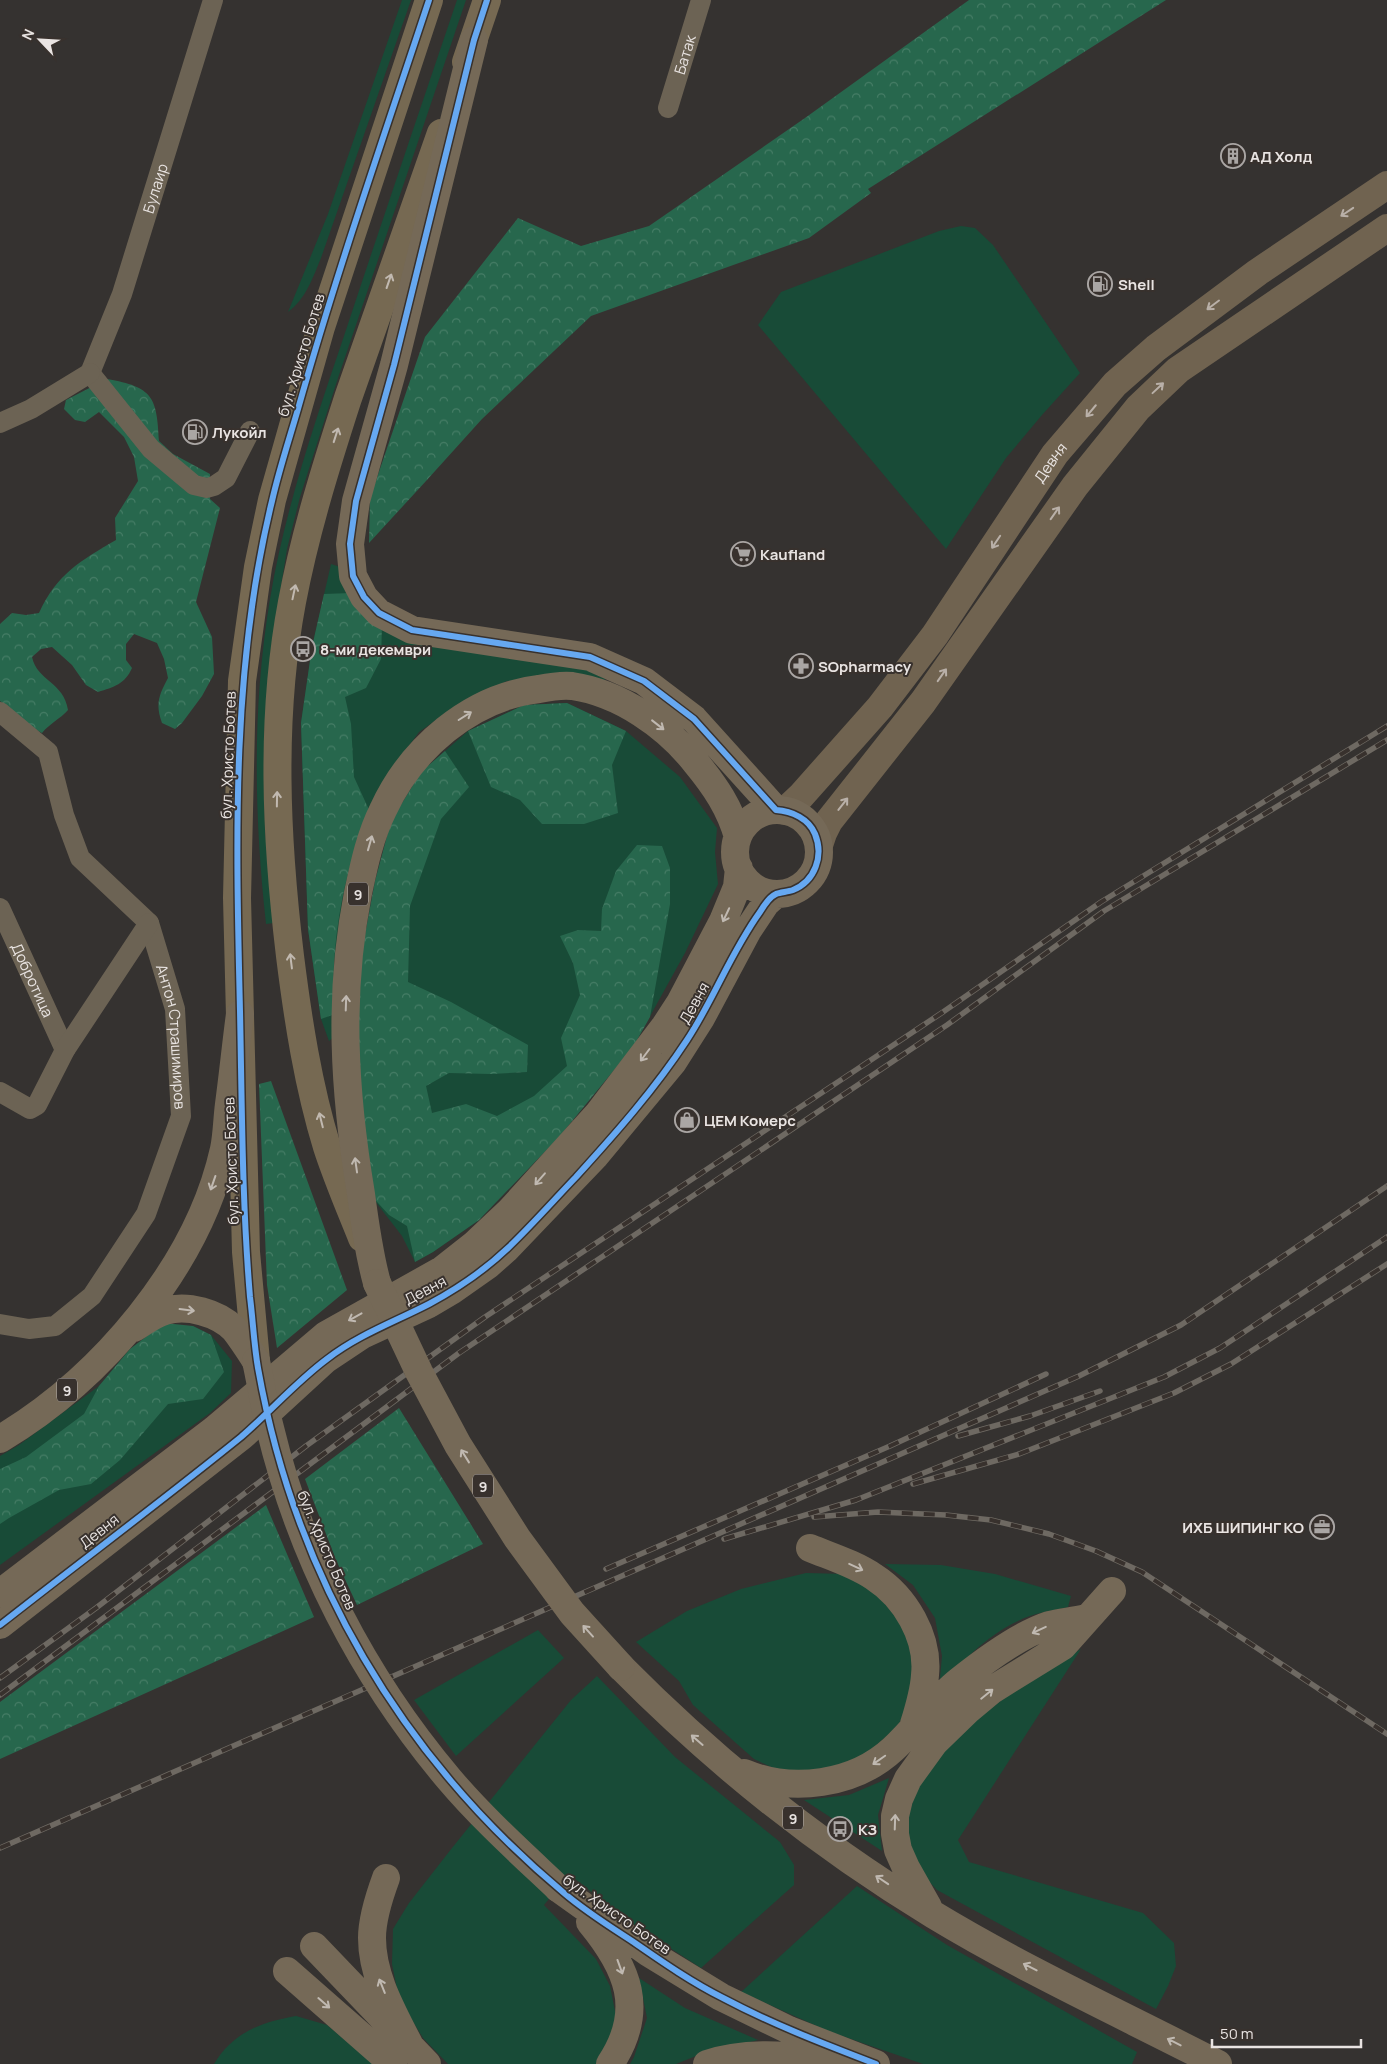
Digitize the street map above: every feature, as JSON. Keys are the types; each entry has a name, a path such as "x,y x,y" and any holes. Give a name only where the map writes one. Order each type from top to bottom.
{"highway":[{"path":"474,40 394,365 356,501 350,544 353,576 364,597 379,613 412,630 590,657 644,681 694,719 780,810"},
{"name":"9","path":"739,868 736,853 738,837 729,810 717,789 687,751 672,736 634,709 597,693 571,686 525,690 486,704 465,716 428,744 395,786 382,811 371,840 356,904 349,954 344,1047 355,1160 375,1274 419,1372 467,1460 517,1538 572,1613 621,1668 668,1714 726,1766 829,1845 933,1914 983,1943 1218,2064"},
{"path":"738,837 745,826 764,811 780,810 797,815 806,821 814,830 819,846 818,860 814,872 806,882 796,889 776,894 760,890 744,877 739,868"},
{"name":"Девня","path":"0,1593 214,1430 326,1335 442,1270 475,1244 510,1211 598,1114 665,1026 694,976 727,912 737,887 739,868"},
{"name":"Девня","path":"0,1625 242,1436 326,1359 362,1335 429,1304 451,1291 488,1265 506,1249 595,1156 673,1062 701,1018 748,930 766,903 776,894"},
{"path":"127,1332 165,1281 178,1260 213,1185 224,1148 240,1014"},
{"name":"9","path":"0,1439 20,1427 60,1396 127,1332 167,1310 186,1309 219,1318 233,1328 256,1361"},
{"name":"бул. Христо Ботев","path":"256,1361 270,1428 292,1503 334,1606 403,1722 449,1780 497,1831 565,1894 649,1953 721,1997 788,2030 872,2062"},
{"path":"810,1548 861,1569 875,1577 903,1604 914,1622 920,1640 926,1674 920,1707 914,1726"},
{"path":"933,1914 913,1882 898,1850 895,1834 895,1816 899,1799 908,1779 934,1743 968,1710 992,1690 1063,1646 1112,1591"},
{"path":"726,1766 752,1776 782,1784 810,1784 829,1781 866,1768 880,1760 894,1748 958,1682 998,1653 1048,1626 1086,1618"},
{"path":"386,1878 374,1918 373,1956 378,1977 410,2058"},
{"path":"565,1894 609,1945 618,1961 629,1994 630,2015 625,2035 620,2050 610,2064"},
{"path":"314,1946 410,2058"},
{"path":"287,1971 410,2058"},
{"path":"707,2064 725,2058 754,2055 872,2062"}],"main road":[{"name":"бул. Христо Ботев","path":"256,1361 246,1252 237,898 242,681 258,567 272,500 321,328 429,0"},
{"path":"375,1274 328,1148 308,1072 284,904 277,807 280,707 288,626 309,526 365,349 487,0"},
{"name":"Девня","path":"780,810 802,796 880,707 935,634 1055,454 1115,384 1156,348 1258,272 1387,184"},
{"path":"819,846 822,833 829,821 923,702 1075,486 1138,408 1178,370 1387,228"}],"street":[{"name":"Булаир","path":"90,373 122,294 213,0"},
{"name":"Батак","path":"668,108 701,0"},
{"path":"0,422 31,409 90,373 151,449 194,485 207,488 226,478 250,431"},
{"name":"Антон Страшимиров","path":"0,712 48,752 64,815 80,858 149,923 175,1009 181,1116 146,1214 92,1296 54,1326 29,1329 0,1324"},
{"name":"Добротица","path":"0,908 65,1050"},
{"path":"0,1092 25,1108 35,1107 65,1050 149,923"}],"green space":[{"path":"402,0 411,0 321,258 312,280 300,301 288,312 328,214"},
{"path":"457,0 466,0 338,378 300,497 287,549 271,649 264,736 265,830 274,923 266,924 257,802 258,721 264,640 276,565 292,499 312,433"},
{"path":"969,0 1166,0 868,189 871,193 809,238 591,316 482,419 369,543 370,498 425,337 518,218 581,246 649,226 805,118"},
{"path":"961,226 975,228 993,245 1080,373 1006,458 946,549 758,325 781,292 939,231"},
{"path":"107,379 134,386 150,397 154,404 159,441 173,454 210,474 210,499 220,508 196,602 212,637 214,674 202,696 182,723 175,729 162,723 160,716 159,700 168,678 164,659 157,643 134,634 126,644 126,660 132,668 126,678 118,684 98,692 86,685 72,665 52,647 41,649 32,657 35,665 61,693 66,701 68,710 42,733 31,727 0,701 0,624 12,613 26,615 39,613 62,578 81,562 116,540 115,518 138,481 134,457 124,437 99,412 85,422 75,420 64,409 66,400"},
{"path":"331,564 343,568 370,618 562,662 606,676 603,685 564,677 507,681 462,702 419,732 389,773 363,827 343,897 334,965 336,1036 329,1041 321,1019 308,929 301,723 312,647"},
{"path":"352,593 382,624 381,659 366,688 345,697 351,724 354,777 370,812 350,867 341,906 334,964 335,1014 321,1019 308,929 301,723 312,647 324,594"},
{"path":"567,703 626,731 680,777 717,828 715,852 718,884 685,953 633,1047 479,1220 433,1252 415,1262 402,1236 368,1192 421,772 468,731 524,705"},
{"path":"567,703 626,731 612,765 618,813 584,824 542,824 520,800 491,787 468,731 524,705"},
{"path":"445,751 469,787 441,819 410,906 408,982 451,1002 528,1045 527,1072 491,1074 449,1073 426,1086 432,1113 466,1104 497,1116 534,1096 567,1066 561,1038 580,995 573,963 560,936 578,930 601,931 602,909 616,871 637,845 662,846 670,868 670,904 650,1017 633,1047 559,1137 479,1220 433,1252 415,1262 407,1226 389,1215 368,1192 356,1042 361,956 375,881 391,821 421,772"},
{"path":"271,1081 347,1290 277,1348 267,1285 259,1084"},
{"path":"164,1323 193,1326 211,1335 224,1372 203,1399 168,1404 120,1460 91,1484 59,1490 0,1524 0,1469 26,1457 84,1414 99,1386 130,1349"},
{"path":"193,1326 211,1335 232,1361 231,1393 210,1413 0,1565 0,1456 19,1445 99,1386 130,1349"},
{"path":"399,1408 483,1544 357,1605 336,1560 305,1479"},
{"path":"266,1505 314,1617 0,1759 0,1702"},
{"path":"885,1564 941,1565 995,1574 1071,1596 1068,1607 1024,1618 995,1634 965,1659 939,1689 942,1656 935,1618 913,1585"},
{"path":"806,1573 845,1574 871,1587 909,1633 915,1692 898,1726 862,1758 817,1772 782,1772 754,1759 693,1705 679,1681 636,1642 687,1611 741,1589"},
{"path":"538,1630 564,1658 456,1756 414,1700"},
{"path":"1081,1649 958,1840 969,1862 1143,1913 1174,1943 1176,1966 1156,2009 937,1890 918,1870 909,1844 909,1814 917,1788 946,1747 982,1715 1027,1681"},
{"path":"597,1676 675,1757 780,1842 794,1865 794,1885 701,1968 625,1919 569,1874 544,1905 596,1959 610,1986 617,2021 599,2064 448,2064 423,2038 399,1999 392,1964 393,1929 409,1903 571,1700"},
{"path":"889,1778 878,1815 882,1851 804,1800 849,1795"},
{"path":"857,1886 947,1945 1137,2052 1132,2064 923,2064 828,2031 741,1992"},
{"path":"639,1978 685,2008 758,2040 701,2054 676,2064 630,2064 647,2018"},
{"path":"296,2016 327,2025 374,2064 214,2064 230,2044 249,2030 260,2025"}],"railway":[{"path":"0,1678 96,1608 306,1446 485,1317 943,1012 1101,902 1387,726"},
{"path":"0,1695 459,1353 947,1025 1104,911 1387,740"},
{"path":"0,1848 1079,1376 1181,1325 1387,1186"},
{"path":"724,1539 856,1500 1164,1377 1220,1348 1387,1237"},
{"path":"913,1484 1019,1454 1174,1393 1231,1364 1387,1264"},
{"path":"606,1569 890,1446 1046,1374"},
{"path":"958,1436 1030,1416 1100,1391"},
{"path":"814,1517 878,1512 946,1515 991,1520 1049,1534 1096,1551 1142,1572 1387,1734"}],"cycle path":[{"path":"429,0 345,255 281,466 259,564 249,627 239,755 238,883 245,1226 258,1368 275,1445 298,1519 328,1590 364,1658 405,1722 453,1783 506,1840 564,1893 665,1964 711,1992 760,2016 876,2064"},
{"path":"0,1625 241,1437 305,1377 339,1350 450,1292 470,1279 508,1248 591,1161 662,1076 697,1024 740,943 766,902 776,894 791,891 801,886 807,881 816,867 818,842 809,824 794,814 776,810 694,719 644,681 590,657 412,630 379,613 364,597 353,576 350,544 356,501 394,365 474,40 487,0"}],"place":[{"name":"АД Холд","path":"1233,156"},
{"name":"Shell","path":"1100,284"},
{"name":"Лукойл","path":"195,432"},
{"name":"Kaufland","path":"743,554"},
{"name":"8-ми декември","path":"303,649"},
{"name":"SOpharmacy","path":"801,666"},
{"name":"ЦЕМ Комерс","path":"687,1120"},
{"name":"ИХБ ШИПИНГ КО","path":"1322,1527"},
{"name":"КЗ","path":"840,1829"}]}
